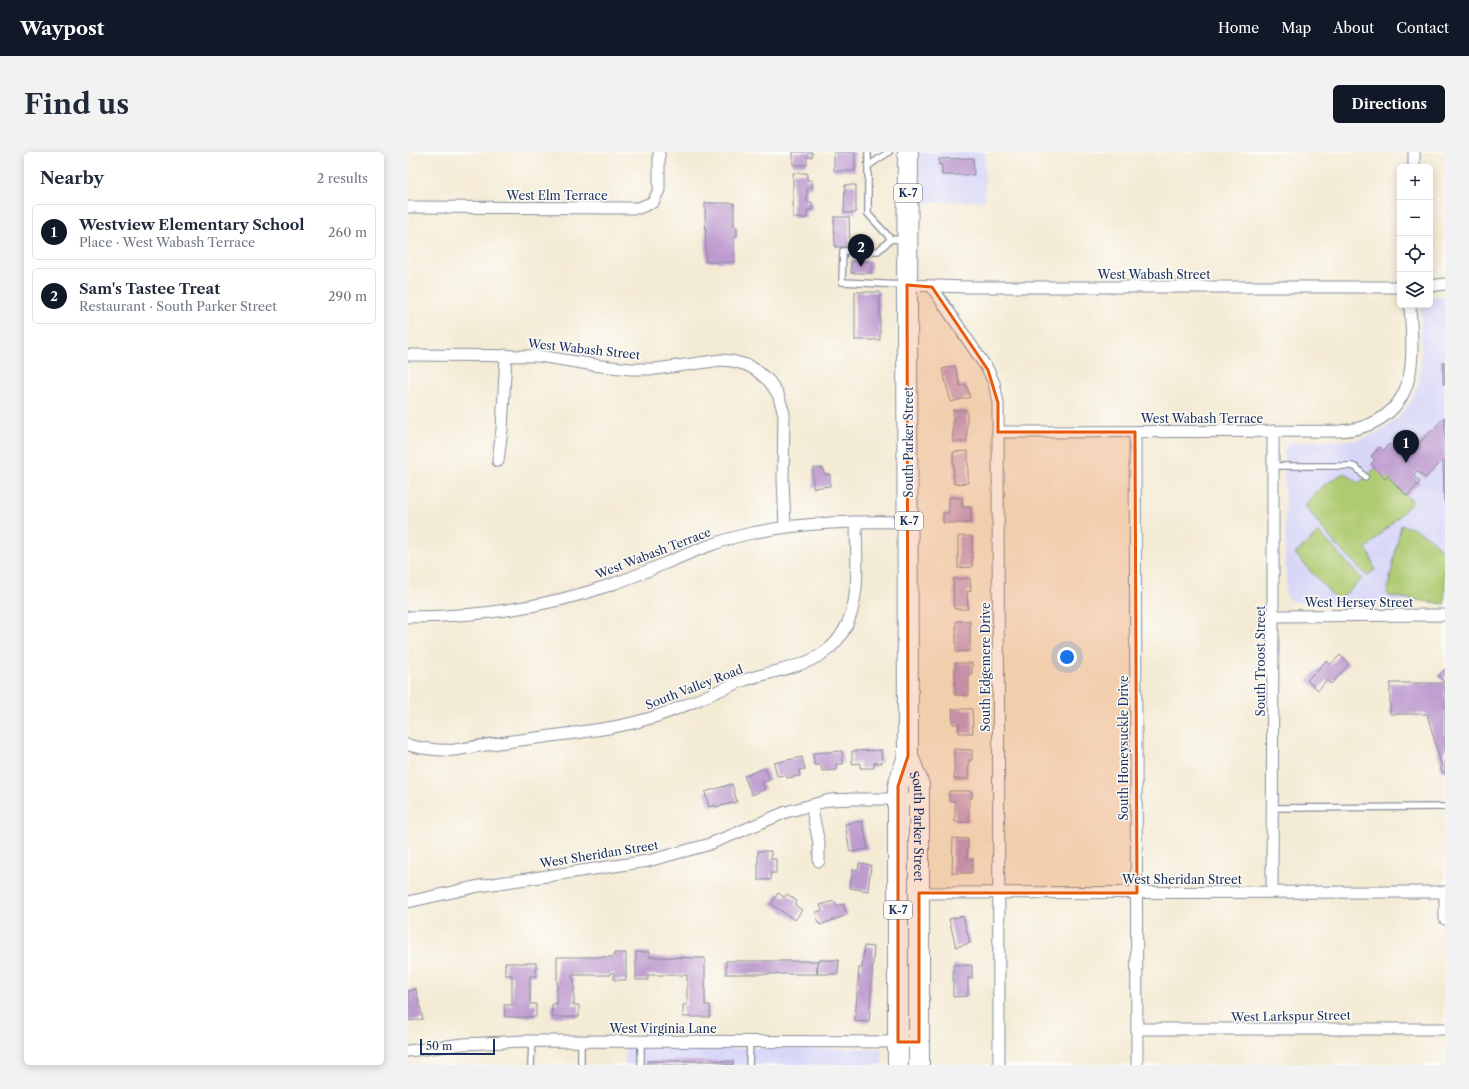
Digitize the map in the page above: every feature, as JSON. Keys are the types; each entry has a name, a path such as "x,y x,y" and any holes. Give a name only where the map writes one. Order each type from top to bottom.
{"highway":[{"name":"South Parker Street","path":"898,1065 898,786 908,756 909,522 907,285 900,239 908,152"},
{"name":"South Parker Street","path":"908,756 919,785 919,1065"}],"street":[{"name":"West Elm Terrace","path":"408,207 639,208 653,202 658,190 659,152"},
{"path":"1414,152 1414,164"},
{"path":"1433,286 1445,284"},
{"name":"West Wabash Street","path":"907,285 932,287 1397,287"},
{"name":"South Edgemere Drive","path":"932,287 988,370 994,383 998,403 999,1065"},
{"name":"West Wabash Terrace","path":"998,432 1352,431 1366,427 1383,418 1397,403 1406,387 1411,369 1410,308"},
{"name":"West Wabash Street","path":"408,354 553,357 601,366 631,369 656,369 721,360 747,365 756,370 769,381 778,394 784,414 783,479 785,527"},
{"path":"498,461 502,429 506,355"},
{"name":"South Troost Street","path":"1272,892 1274,616 1273,431"},
{"name":"South Honeysuckle Drive","path":"1135,432 1137,1065"},
{"name":"West Wabash Terrace","path":"408,617 467,615 548,602 585,593 613,584 720,542 751,533 825,522 909,522"},
{"name":"South Valley Road","path":"408,745 423,749 442,751 455,750 621,726 666,713 747,679 809,661 825,652 835,643 843,633 850,617 855,600 856,522"},
{"name":"West Hersey Street","path":"1274,616 1445,615"},
{"name":"West Sheridan Street","path":"408,902 479,886 648,861 707,845 732,836 786,812 830,800 852,798 898,798"},
{"path":"811,805 819,842 819,861"},
{"path":"1445,892 1445,919"},
{"name":"West Sheridan Street","path":"919,893 1445,892"},
{"name":"West Larkspur Street","path":"1137,1030 1445,1029"},
{"name":"West Virginia Lane","path":"408,1051 463,1044 532,1041 641,1040 919,1042"}],"lane":[{"path":"868,152 868,214 900,239 878,251 843,251 842,282 907,285"},
{"path":"868,166 889,152"},
{"path":"1273,466 1352,466 1357,468 1365,477"},
{"path":"1273,808 1445,807"},
{"path":"641,1040 641,1065"},
{"path":"531,1065 532,1041"},
{"path":"581,1065 582,1041"},
{"path":"749,1065 750,1041"}],"highlighted area":[{"path":"907,285 932,287 988,370 998,403 998,432 1135,432 1137,893 919,893 919,1042 898,1042 898,786 908,756"}],"shaded area":[{"path":"918,152 985,152 985,201 918,202"},
{"path":"1433,297 1445,297 1445,601 1290,601 1286,593 1285,446 1292,442 1355,440 1370,436 1383,430 1397,419 1409,404 1419,382 1421,360 1421,308 1433,308"},
{"path":"625,1047 882,1049 882,1065 625,1065"}],"green space":[{"path":"1375,468 1385,478 1387,476 1413,502 1366,549 1370,555 1375,570 1367,576 1336,545 1305,506 1317,491 1343,473 1359,483"},
{"path":"1401,525 1414,529 1426,536 1436,544 1445,555 1445,604 1389,596 1387,593"},
{"path":"1319,532 1362,579 1338,601 1295,554"}],"building":[{"path":"793,152 812,152 812,157 807,157 807,165 793,165"},
{"path":"834,152 855,152 855,171 834,171"},
{"path":"973,158 974,175 942,175 942,165 939,165 939,159"},
{"path":"793,173 807,173 807,180 812,180 812,188 807,188 807,202 812,202 812,210 807,210 807,218 793,218"},
{"path":"845,185 856,185 856,213 844,213"},
{"path":"705,203 734,203 734,227 737,227 737,237 734,237 734,262 706,262"},
{"path":"834,217 849,217 850,247 835,247"},
{"path":"851,261 871,261 871,273 851,273"},
{"path":"855,292 880,292 880,340 855,340"},
{"path":"1443,362 1445,362 1445,383 1443,384"},
{"path":"955,366 960,386 966,384 970,397 951,402 942,369"},
{"path":"953,410 967,410 967,442 953,442"},
{"path":"1445,417 1445,502 1442,461 1425,478 1417,471 1413,475 1420,482 1407,496 1387,476 1385,479 1371,464 1375,460 1371,456 1380,447 1384,451 1389,444 1393,448 1401,441 1412,450"},
{"path":"968,451 968,483 954,484 953,452"},
{"path":"813,468 823,468 824,474 830,474 830,486 813,488"},
{"path":"949,497 962,498 962,507 971,507 971,523 943,523 943,513 949,513"},
{"path":"958,536 972,536 972,567 958,568"},
{"path":"970,578 971,591 967,591 968,609 954,609 953,579"},
{"path":"956,621 970,621 970,651 956,652"},
{"path":"1340,655 1349,664 1331,684 1327,680 1318,690 1307,680 1326,661 1330,665"},
{"path":"955,663 972,663 972,674 969,674 969,695 955,695"},
{"path":"1445,669 1445,683 1438,676"},
{"path":"1390,683 1445,683 1445,775 1443,771 1441,771 1440,767 1442,767 1427,714 1390,714"},
{"path":"952,709 972,709 973,733 959,733 959,724 953,724"},
{"path":"954,749 972,750 972,760 969,760 968,779 954,779"},
{"path":"881,750 882,763 874,763 874,768 860,768 860,763 852,764 852,751"},
{"path":"842,751 843,764 836,764 836,770 822,771 821,765 814,765 813,753"},
{"path":"802,757 805,769 799,770 800,776 787,778 786,775 777,776 774,763"},
{"path":"765,768 770,780 762,783 765,789 752,795 744,776"},
{"path":"732,784 737,802 716,807 715,805 709,807 705,792"},
{"path":"949,791 972,791 972,798 969,798 969,822 955,822 955,801 949,801"},
{"path":"862,821 868,849 850,852 845,824"},
{"path":"953,838 968,839 967,859 973,859 972,873 952,873"},
{"path":"758,851 771,851 771,859 776,859 776,873 771,873 771,880 758,880"},
{"path":"859,863 871,865 868,891 850,888 853,869 858,870"},
{"path":"778,893 784,897 787,894 797,901 795,905 802,910 795,920 771,904"},
{"path":"834,901 836,906 843,904 847,915 820,925 815,913 822,910 820,905"},
{"path":"963,916 970,943 956,947 949,919"},
{"path":"864,946 874,947 869,1022 855,1021 859,968 862,968"},
{"path":"636,952 649,952 649,957 705,958 705,1005 710,1005 710,1017 683,1017 683,1005 687,1005 687,975 648,975 648,980 636,980"},
{"path":"614,953 626,953 626,980 614,980 614,973 611,973 611,975 572,975 572,978 574,978 573,1005 579,1005 579,1017 552,1017 552,1004 557,1004 557,957 614,957"},
{"path":"818,960 839,960 838,974 817,974"},
{"path":"726,961 817,961 817,974 726,974"},
{"path":"505,963 536,963 536,976 530,976 530,1004 536,1004 536,1017 505,1017 504,1005 512,1005 512,975 505,975"},
{"path":"953,965 972,965 972,978 968,978 968,996 953,997"},
{"path":"416,989 423,1019 410,1021 408,1014 408,991"},
{"path":"647,1061 733,1061 733,1065 647,1065"}],"place":[{"name":"Sam's Tastee Treat","path":"861,267"},
{"name":"Westview Elementary School","path":"1406,463"}]}
